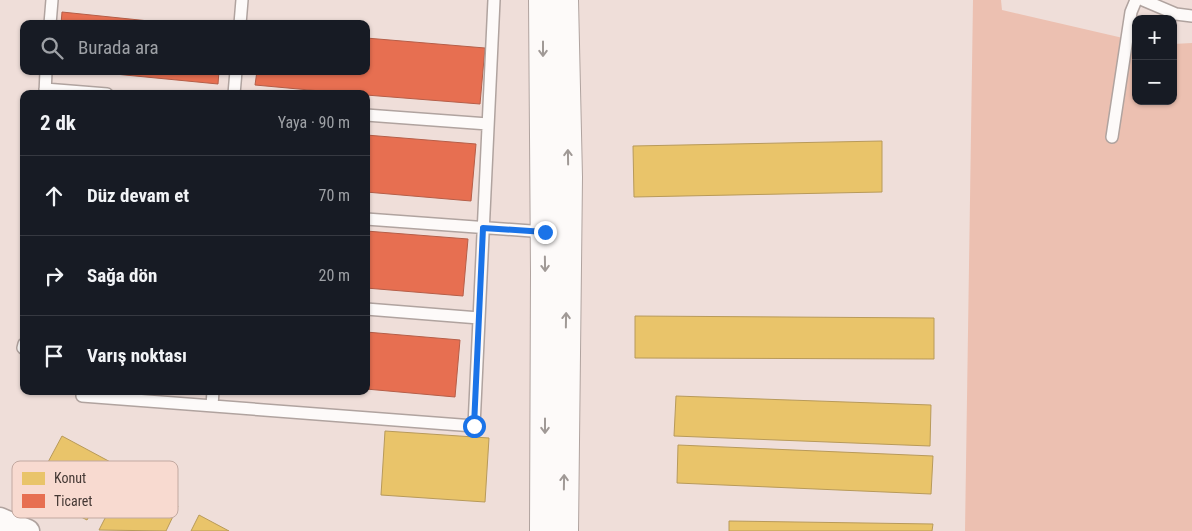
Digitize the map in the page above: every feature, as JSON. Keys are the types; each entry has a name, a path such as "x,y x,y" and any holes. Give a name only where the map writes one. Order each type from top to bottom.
{"street":[{"path":"543,0 545,232 544,531"},
{"path":"564,0 568,178 564,531"},
{"path":"1,522 28,531"}],"lane":[{"path":"50,20 52,0"},
{"path":"240,20 242,0"},
{"path":"82,396 474,426 494,0"},
{"path":"1112,137 1131,12 1136,0"},
{"path":"1143,0 1176,14 1192,16"},
{"path":"45,90 46,75"},
{"path":"234,90 236,75"},
{"path":"370,115 488,124"},
{"path":"370,219 545,232"},
{"path":"370,310 479,318"},
{"path":"212,395 212,406"}],"shaded area":[{"path":"973,0 1001,0 1002,10 1132,40 1132,105 1177,105 1177,44 1192,43 1192,531 965,531"}],"building: Konut":[{"path":"882,141 882,192 634,197 633,146"},
{"path":"635,316 934,318 934,359 635,358"},
{"path":"676,396 931,405 930,446 674,436"},
{"path":"385,431 489,438 485,502 381,495"},
{"path":"62,436 109,461 49,461"},
{"path":"678,445 933,456 931,494 677,483"},
{"path":"199,515 229,531 191,531"},
{"path":"105,518 172,518 166,531 99,530"},
{"path":"729,521 933,524 932,531 729,531"}],"building: Ticaret":[{"path":"62,12 139,20 61,20"},
{"path":"370,38 485,48 480,104 370,95 370,90 309,90 255,85 256,75 370,75"},
{"path":"125,75 219,75 218,84"},
{"path":"370,135 476,144 471,201 370,192"},
{"path":"370,231 468,239 463,296 370,288"},
{"path":"370,332 460,340 455,397 370,389"}],"route":[{"path":"474,426 483,228 545,232"}]}
